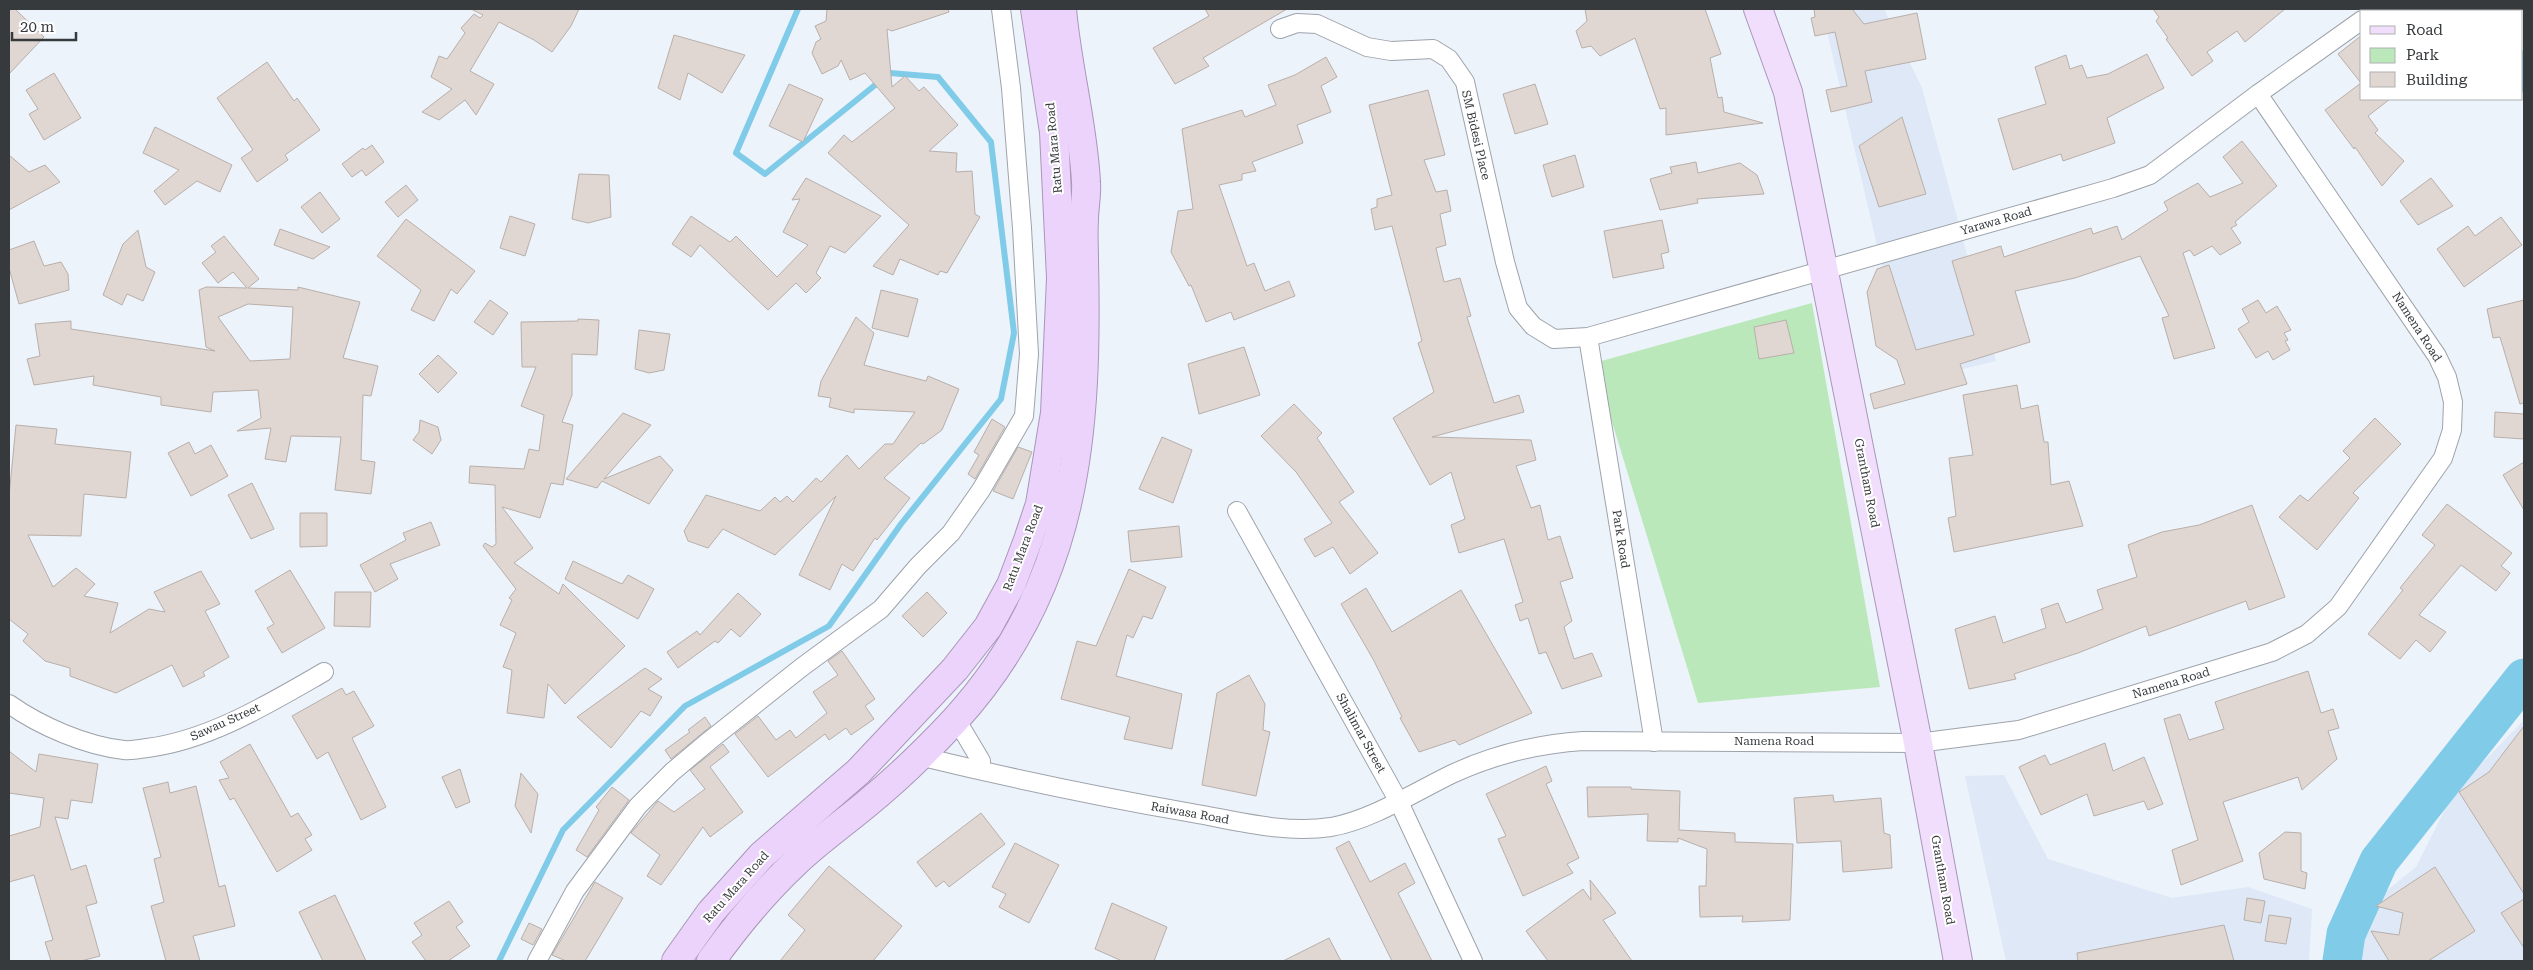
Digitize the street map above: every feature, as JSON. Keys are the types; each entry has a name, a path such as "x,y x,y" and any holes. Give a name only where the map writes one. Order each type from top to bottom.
{"highway":[{"name":"Ratu Mara Road","path":"676,961 711,912 762,855 858,772 954,670 988,627 1011,585 1028,540 1040,504 1055,414 1061,278 1054,132 1035,9"},
{"name":"Ratu Mara Road","path":"711,961 734,929 796,861 866,804 956,719 1009,651 1040,593 1058,542 1073,484 1084,364 1084,220 1086,183 1076,96 1065,40 1062,9"}],"main road":[{"name":"Grantham Road","path":"1758,9 1788,92 1918,743 1958,961"}],"street":[{"path":"537,961 575,891 638,806 672,772 709,741 881,609 918,566 951,533 980,490 1024,416 1029,354 1022,228 1011,88 1001,9"},
{"name":"Yarawa Road","path":"1588,337 1824,268 2113,188 2150,175 2258,94 2360,21"},
{"name":"SM Bidesi Place","path":"1280,29 1297,23 1317,24 1367,47 1391,51 1433,49 1449,59 1464,82 1505,262 1518,308 1533,326 1554,338 1588,337"},
{"name":"Namena Road","path":"1399,802 1476,764 1534,747 1583,741 1918,743 2019,730 2272,652 2294,641 2320,624 2349,593 2443,458 2452,430 2453,410 2451,391 2443,367 2258,94"},
{"name":"Park Road","path":"1588,337 1654,742"},
{"name":"Shalimar Street","path":"1237,511 1399,802 1473,961"},
{"name":"Sawau Street","path":"9,704 32,721 98,745 126,750 157,746 192,738 258,707 324,672"},
{"path":"956,719 981,761 980,769"},
{"name":"Raiwasa Road","path":"919,756 1150,806 1287,830 1332,826 1399,802"}],"shaded area":[{"path":"1820,9 1884,9 1922,88 1996,361 1909,382 1825,23"},
{"path":"2524,720 2524,961 2347,961 2358,914 2416,867 2453,793"},
{"path":"2004,775 2048,859 2172,898 2248,887 2312,909 2309,961 2006,961 1965,776"}],"green space":[{"path":"1812,303 1880,687 1698,703 1594,363"}],"building":[{"path":"9,9 15,9 44,37 9,74"},
{"path":"471,9 579,9 571,26 552,52 534,40 499,22 470,71 494,84 476,115 465,100 439,120 422,112 452,89 431,77 439,56 447,59 465,33 461,28 474,14 480,18 483,15"},
{"path":"827,9 948,9 949,12 892,31 887,29 892,87 905,76 919,91 924,87 958,125 929,151 957,153 956,172 972,171 975,214 980,217 947,273 940,271 938,275 900,259 893,275 873,266 909,225 828,153 844,135 852,142 895,108 865,73 850,80 841,60 838,66 822,74 812,53 816,42 821,39 815,26 826,21"},
{"path":"1205,9 1287,9 1203,58 1209,66 1175,84 1153,48 1209,16"},
{"path":"1585,9 1705,9 1721,54 1710,58 1718,98 1722,97 1724,112 1763,123 1666,135 1666,108 1660,109 1635,38 1600,56 1591,46 1582,48 1576,31 1587,21"},
{"path":"1814,9 1852,9 1864,24 1917,13 1926,59 1865,71 1872,102 1831,112 1826,90 1847,86 1835,32 1815,36 1811,18 1815,17"},
{"path":"2153,9 2285,9 2245,42 2237,31 2207,52 2213,61 2192,76 2166,39 2168,38 2156,21 2159,17"},
{"path":"674,35 745,55 722,93 688,73 680,100 658,88"},
{"path":"2360,37 2360,82 2338,54"},
{"path":"2147,54 2164,88 2107,118 2115,143 2063,161 2061,154 2013,170 1998,119 2046,104 2035,67 2066,55 2070,69 2082,65 2087,78 2108,74"},
{"path":"1326,57 1337,77 1321,86 1331,112 1297,125 1303,143 1252,162 1256,171 1242,174 1242,180 1219,185 1247,266 1254,263 1265,291 1289,281 1295,296 1234,320 1231,312 1206,322 1191,285 1189,286 1171,252 1178,211 1193,209 1182,129 1242,110 1245,117 1276,105 1268,85 1295,75"},
{"path":"267,62 294,101 297,98 320,130 285,155 288,160 257,182 241,158 253,150 217,98"},
{"path":"54,73 81,118 44,140 29,114 38,109 26,90"},
{"path":"789,84 823,99 803,142 769,126"},
{"path":"1535,84 1548,124 1515,134 1503,94"},
{"path":"2360,84 2360,100 2389,100 2368,116 2378,130 2375,133 2404,161 2382,186 2355,147 2354,149 2325,110"},
{"path":"1428,90 1445,155 1424,160 1436,192 1447,190 1451,211 1440,214 1446,245 1436,248 1444,282 1460,278 1471,316 1467,317 1494,403 1519,395 1524,412 1432,437 1531,440 1536,460 1516,466 1531,508 1540,505 1548,540 1560,536 1573,578 1560,582 1572,621 1564,627 1574,659 1592,653 1602,676 1562,689 1546,652 1539,654 1528,618 1520,621 1515,605 1523,602 1504,539 1459,553 1451,525 1465,519 1451,472 1430,485 1393,418 1434,392 1418,343 1422,341 1392,226 1375,230 1371,209 1377,207 1377,199 1392,195 1369,105"},
{"path":"1902,117 1926,194 1879,207 1859,146"},
{"path":"155,127 232,165 220,192 197,181 165,205 154,191 179,170 143,153"},
{"path":"2242,141 2277,186 2235,222 2237,225 2231,228 2241,243 2220,255 2212,246 2194,256 2190,250 2183,253 2215,348 2174,359 2162,318 2169,316 2140,256 2075,278 2015,291 2030,342 1960,364 1967,384 1874,409 1870,394 1905,384 1897,360 1876,346 1867,292 1877,269 1889,265 1916,350 1974,335 1952,261 2001,246 2004,257 2091,228 2093,234 2117,226 2122,240 2168,210 2164,202 2198,183 2210,197 2243,183 2223,157"},
{"path":"372,145 384,162 366,176 362,170 352,177 342,164 363,148 365,150"},
{"path":"9,155 29,172 45,165 60,182 9,210"},
{"path":"1575,155 1584,187 1552,197 1543,165"},
{"path":"1696,162 1698,173 1740,163 1757,175 1764,194 1697,199 1698,203 1660,210 1650,179 1672,173 1670,167"},
{"path":"579,174 609,175 611,217 588,223 572,219"},
{"path":"806,178 881,216 845,253 830,246 816,273 821,278 806,293 796,283 768,310 700,245 691,257 672,244 691,216 730,242 736,236 777,277 808,245 783,232 800,199 792,200"},
{"path":"2431,178 2453,206 2418,225 2400,201"},
{"path":"406,185 418,200 398,217 385,202"},
{"path":"320,192 340,219 322,233 301,207"},
{"path":"510,216 535,224 525,256 500,248"},
{"path":"2501,217 2522,245 2464,287 2437,249 2468,226 2475,236"},
{"path":"406,219 475,271 457,294 451,289 434,321 411,310 421,290 377,256"},
{"path":"1662,220 1669,252 1661,254 1664,268 1613,278 1604,231"},
{"path":"280,229 330,247 313,259 274,245"},
{"path":"138,230 146,267 155,272 143,301 127,294 122,305 103,295 123,244"},
{"path":"224,236 259,279 248,288 298,290 298,287 360,302 343,358 378,366 371,396 363,395 361,460 375,462 371,494 335,490 341,437 291,436 286,462 265,459 271,428 237,431 261,418 258,390 213,392 211,412 161,405 161,397 93,385 94,376 34,385 27,359 40,356 35,324 71,321 71,329 215,351 206,347 199,290 206,287 247,288 233,272 218,283 202,263 216,252 211,246","holes":["248,304 293,307 290,359 250,361 218,317"]},
{"path":"34,241 44,266 61,262 68,274 69,290 19,304 9,268 9,250"},
{"path":"881,290 918,299 908,337 872,328"},
{"path":"490,300 508,313 493,335 474,322"},
{"path":"2258,300 2266,313 2277,306 2291,330 2284,333 2288,340 2285,341 2290,350 2273,360 2268,351 2256,358 2238,329 2249,322 2242,309"},
{"path":"2524,300 2524,403 2520,404 2500,337 2493,338 2487,309"},
{"path":"856,317 874,333 864,365 926,381 928,376 959,389 942,430 923,444 921,443 884,478 910,498 877,540 875,538 853,571 842,564 830,590 799,575 836,496 775,555 723,529 708,548 688,541 684,531 706,495 760,511 775,497 780,502 787,496 793,502 816,478 821,482 847,455 859,469 885,444 893,444 915,412 854,409 854,413 829,407 831,398 818,396 821,381"},
{"path":"578,319 599,320 597,355 572,354 572,395 562,422 573,425 563,485 551,483 540,518 502,507 533,548 514,563 559,594 563,584 625,646 565,704 548,684 544,718 507,713 512,670 503,667 516,633 500,625 512,600 509,598 516,589 483,546 485,543 492,547 496,544 495,485 469,483 470,466 524,469 529,449 539,451 544,415 521,406 536,367 522,367 521,322 578,321"},
{"path":"1786,320 1794,353 1759,359 1754,327"},
{"path":"639,330 670,334 664,370 649,373 635,369"},
{"path":"1244,347 1260,395 1199,414 1188,364"},
{"path":"438,355 457,373 438,393 419,374"},
{"path":"2017,385 2021,409 2038,405 2044,442 2048,442 2051,485 2069,481 2083,526 1954,552 1948,518 1956,516 1949,458 1973,455 1963,395"},
{"path":"1294,404 1322,433 1317,438 1354,492 1339,502 1378,553 1350,574 1333,547 1315,557 1304,539 1332,523 1296,472 1261,436"},
{"path":"2495,412 2524,414 2524,439 2494,437"},
{"path":"623,413 651,425 604,479 660,456 673,470 649,504 602,481 597,488 566,479"},
{"path":"2375,418 2401,444 2353,493 2359,498 2317,550 2279,517 2300,495 2308,501 2350,458 2343,451"},
{"path":"992,419 1005,427 975,479 968,474 979,455 974,452"},
{"path":"420,420 438,427 441,440 432,454 413,440 419,432"},
{"path":"16,425 57,429 55,444 131,452 126,498 84,494 81,536 28,535 53,587 76,568 95,584 84,596 118,603 110,633 149,609 165,612 154,592 201,571 220,604 205,611 229,657 203,672 205,676 183,687 172,665 116,693 70,676 70,668 45,661 23,641 28,634 9,619 9,496"},
{"path":"1162,437 1192,450 1173,503 1139,489"},
{"path":"189,442 195,454 211,445 228,476 191,496 168,453"},
{"path":"1018,447 1032,452 1013,499 993,491"},
{"path":"2524,462 2524,510 2503,475"},
{"path":"252,483 274,529 251,539 228,495"},
{"path":"2447,504 2512,553 2501,566 2510,573 2496,591 2461,565 2419,615 2446,632 2430,652 2416,640 2400,659 2368,634 2403,590 2400,588 2435,545 2422,535"},
{"path":"2252,505 2285,597 2249,610 2246,601 2149,636 2146,626 2078,653 2014,674 2016,679 1969,689 1955,629 1995,616 2003,643 2046,628 2041,609 2058,603 2066,623 2103,609 2097,590 2137,577 2128,545 2162,532 2199,525"},
{"path":"300,513 327,513 327,546 300,547"},
{"path":"431,522 440,545 390,564 398,579 375,592 360,565 406,540 403,533"},
{"path":"1179,526 1182,557 1131,562 1128,531"},
{"path":"573,561 622,584 628,575 654,589 638,619 565,579"},
{"path":"1129,569 1166,587 1152,619 1143,616 1133,638 1127,635 1116,676 1182,694 1172,749 1124,739 1130,717 1061,699 1077,641 1096,646"},
{"path":"290,570 325,628 282,653 267,628 274,624 255,591"},
{"path":"1366,588 1392,632 1461,590 1532,713 1459,745 1455,740 1419,752 1400,718 1402,717 1373,659 1341,604"},
{"path":"335,592 371,592 370,627 334,626"},
{"path":"927,592 947,613 923,637 902,616"},
{"path":"738,593 761,614 740,637 731,629 718,643 715,641 678,668 667,652 697,631 700,635"},
{"path":"842,651 875,699 865,706 874,719 851,735 846,728 829,740 825,734 768,777 735,734 758,716 776,740 790,730 796,738 827,713 813,692 838,675 828,661"},
{"path":"645,668 662,679 648,689 662,697 650,716 641,711 611,748 577,717"},
{"path":"2308,671 2321,713 2333,709 2339,728 2328,731 2337,759 2302,790 2298,777 2223,802 2243,861 2181,885 2172,850 2198,840 2164,719 2180,714 2189,740 2224,729 2215,702"},
{"path":"1249,675 1265,704 1263,730 1270,732 1256,796 1202,785 1217,693"},
{"path":"342,688 346,695 354,691 374,726 352,738 386,807 361,820 328,752 317,759 292,716"},
{"path":"705,717 711,726 671,759 665,750 690,732 688,730"},
{"path":"2524,726 2524,894 2459,792 2489,772"},
{"path":"2105,743 2113,771 2144,757 2163,804 2148,810 2144,801 2094,816 2087,794 2041,815 2019,767 2045,755 2050,765"},
{"path":"250,744 291,817 298,813 312,835 305,839 312,850 277,872 234,798 230,800 219,780 229,778 220,762"},
{"path":"723,744 729,752 710,767 743,812 710,837 703,827 661,885 647,876 660,855 631,833 658,801 674,812 705,789 690,770"},
{"path":"9,751 36,772 39,754 98,764 92,803 71,800 68,819 55,817 71,870 86,865 97,903 86,906 100,956 81,961 51,961 45,942 53,940 34,875 9,882 9,836 40,827 44,798 9,793"},
{"path":"1546,766 1552,781 1546,784 1579,858 1567,864 1573,873 1523,896 1498,839 1506,836 1486,794"},
{"path":"460,769 470,802 456,808 442,777"},
{"path":"521,773 538,794 531,833 515,806"},
{"path":"168,782 170,793 196,786 219,887 225,885 235,926 193,936 200,961 166,961 151,906 164,902 154,859 161,857 143,788"},
{"path":"612,787 629,800 587,857 576,850 599,810 596,807"},
{"path":"1587,787 1631,787 1631,789 1680,791 1679,830 1735,833 1735,842 1793,844 1790,920 1742,922 1743,916 1700,917 1699,886 1706,886 1707,849 1678,838 1678,842 1647,841 1648,814 1588,817"},
{"path":"1833,795 1834,802 1881,798 1884,833 1890,835 1892,868 1843,872 1841,841 1797,843 1794,798"},
{"path":"981,813 1005,844 949,887 944,881 936,887 917,862"},
{"path":"2285,832 2301,833 2301,871 2307,873 2305,889 2264,879 2259,853"},
{"path":"1349,841 1370,882 1405,863 1415,883 1398,893 1432,961 1392,961 1336,848"},
{"path":"1015,843 1059,865 1029,923 999,907 1006,894 992,887"},
{"path":"829,866 902,926 873,961 780,961 805,930 788,915"},
{"path":"2435,867 2475,931 2428,961 2389,961 2371,931 2399,935 2403,913 2376,906"},
{"path":"1590,880 1616,913 1603,920 1632,961 1548,961 1526,931 1583,889 1591,900"},
{"path":"595,882 623,898 585,961 566,961 552,955"},
{"path":"335,895 366,961 323,961 299,912"},
{"path":"2247,898 2265,901 2261,923 2244,920"},
{"path":"2524,899 2524,948 2501,913"},
{"path":"449,901 463,922 456,927 470,946 448,961 426,961 412,942 422,935 414,923"},
{"path":"1112,903 1167,927 1154,961 1122,961 1095,949"},
{"path":"2269,915 2291,918 2286,944 2265,941"},
{"path":"529,923 542,929 533,945 521,939"},
{"path":"2224,925 2234,961 2078,961 2077,953"},
{"path":"1329,938 1341,961 1283,961"}],"waterway":[{"path":"499,961 563,830 685,706 829,626 901,524 1001,399 1014,333 991,142 938,77 890,73 765,174 736,153 798,9"},
{"path":"2342,961 2346,934 2379,861 2524,678"}]}
